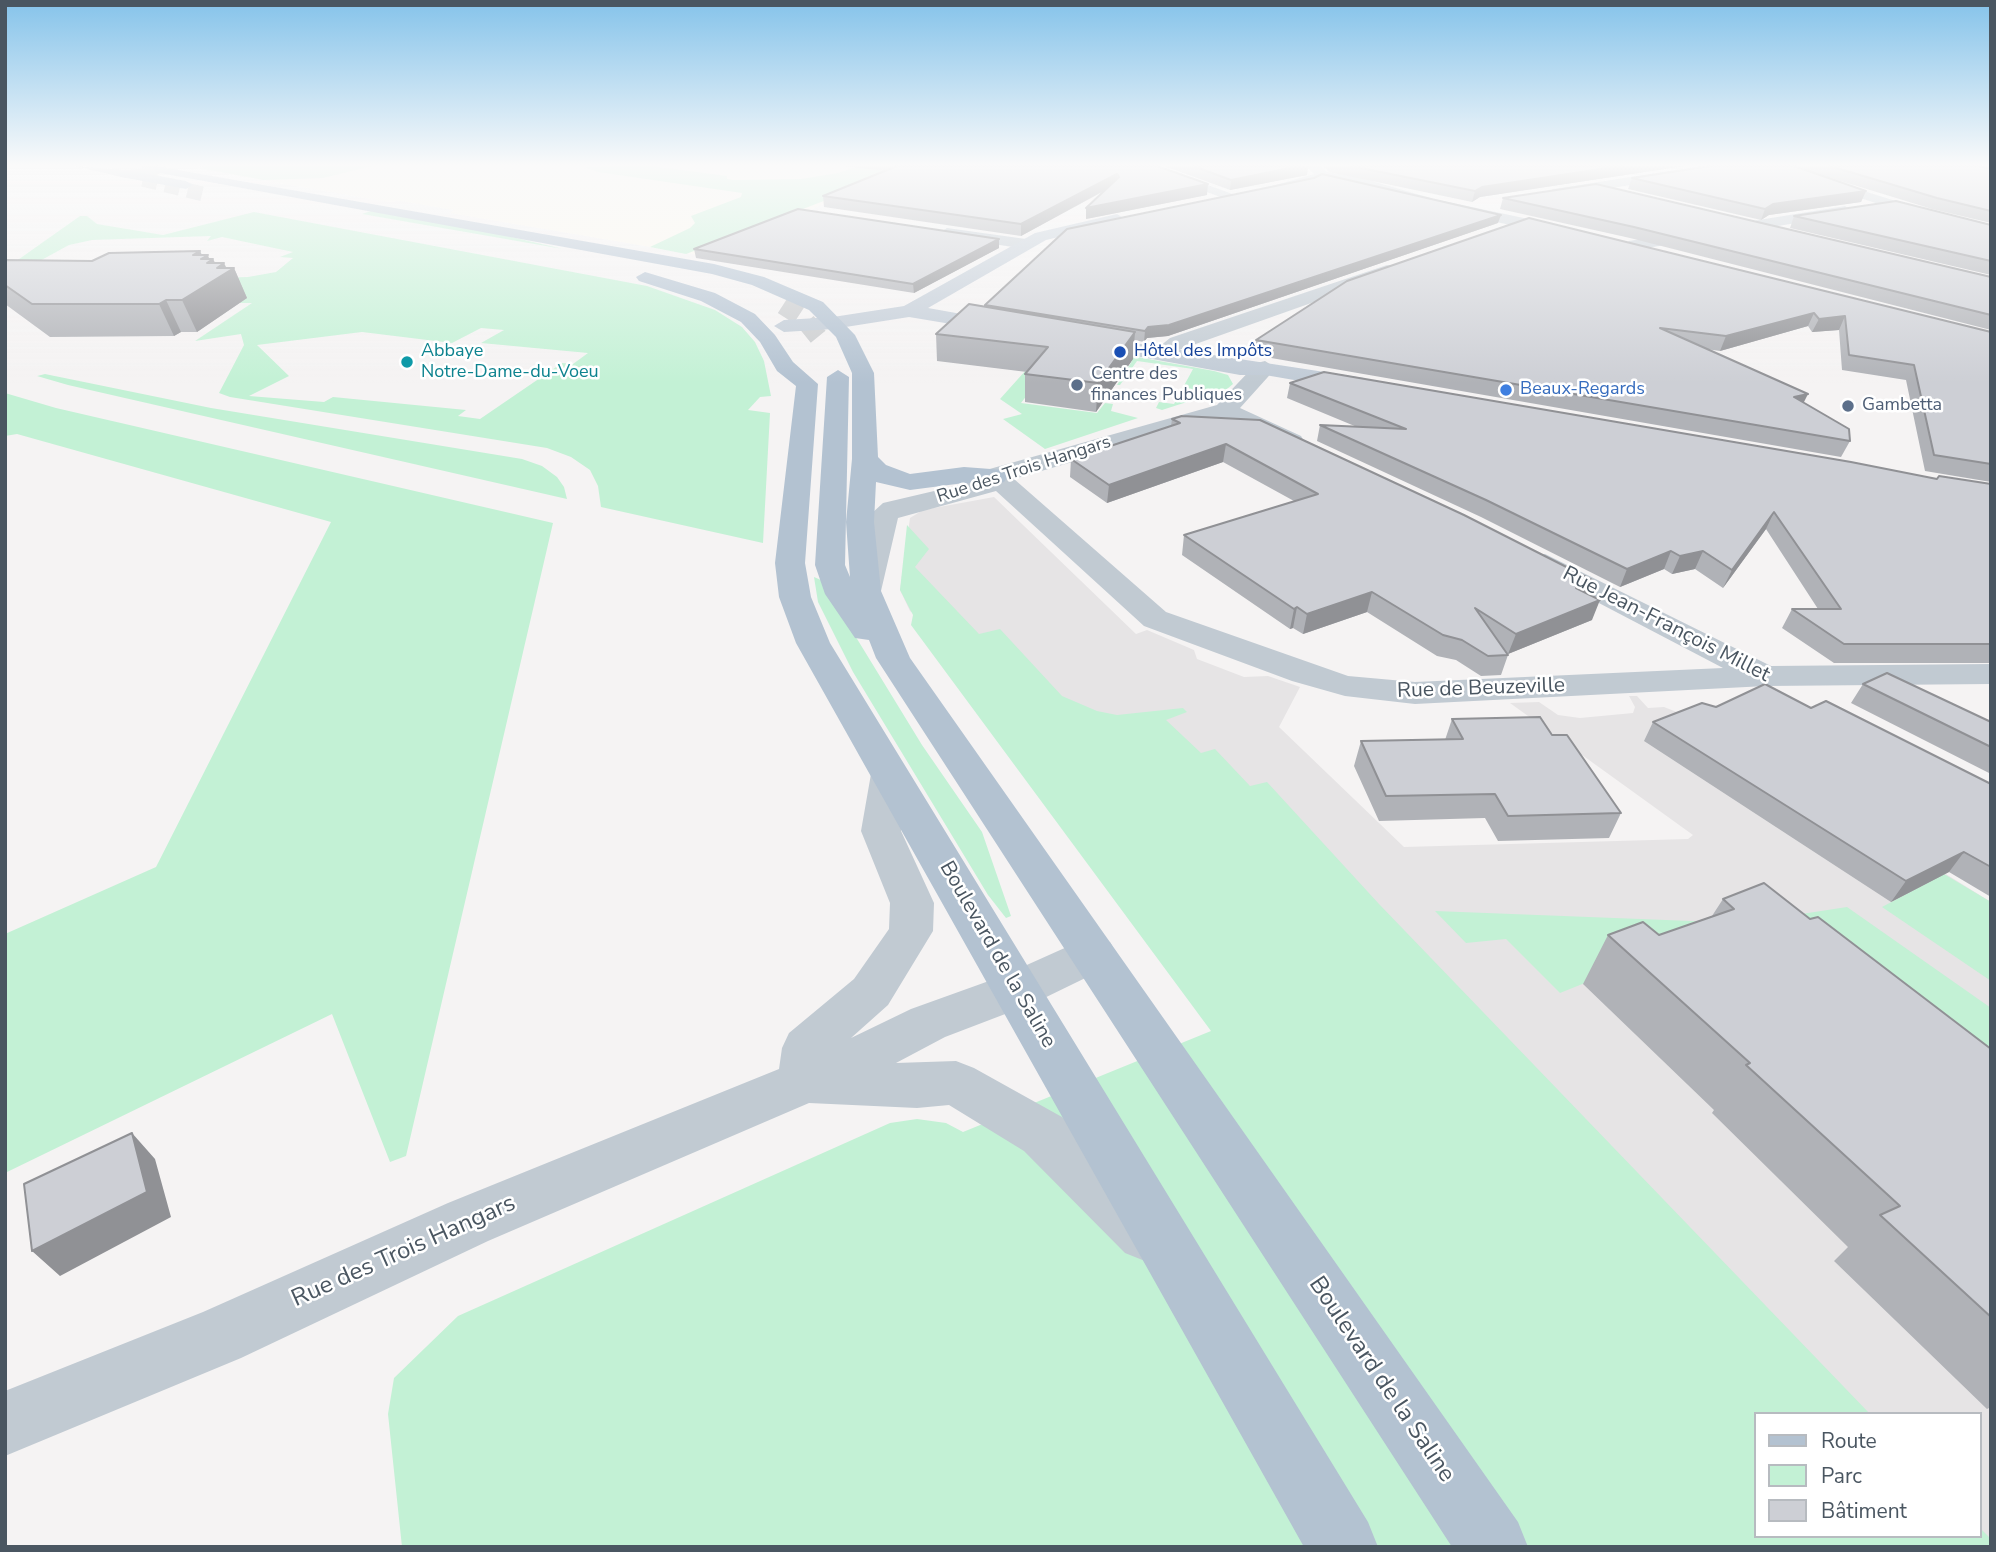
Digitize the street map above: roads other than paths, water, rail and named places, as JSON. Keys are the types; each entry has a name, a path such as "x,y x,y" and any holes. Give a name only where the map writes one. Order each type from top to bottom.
{"main road":[{"path":"456,238 603,266 708,297 748,318 779,323 817,336 915,307 1039,238"},
{"path":"532,238 725,281 779,323 817,336"},
{"path":"552,238 714,269 784,291 817,336"},
{"path":"915,307 1026,327"},
{"path":"779,323 785,366 807,384"},
{"name":"Boulevard de la Saline","path":"817,336 845,334 863,373 849,427 830,565 841,594 858,622 893,657 1493,1547"},
{"path":"1265,368 1247,361 1067,334 1240,368 1265,368 1392,390"},
{"name":"Boulevard de la Saline","path":"817,336 807,384 790,563 795,597 813,643 1343,1547"},
{"name":"Boulevard de la Saline","path":"817,336 834,361 849,427 865,459 860,522 866,591 893,657"},
{"path":"865,459 889,478 910,482 964,475 995,476"}],"street":[{"path":"988,238 1026,244"},
{"path":"1629,246 1675,238"},
{"path":"1609,241 1670,257"},
{"path":"1169,348 1177,342 1408,262"},
{"path":"1265,368 1225,410 1311,450"},
{"name":"Rue des Trois Hangars","path":"866,591 885,514 893,509 985,486 995,476 1225,410"},
{"name":"Rue de Beuzeville","path":"995,476 1148,614 1200,637 1331,682 1415,693 1766,676 1991,674"},
{"name":"Rue Jean-François Millet","path":"1520,550 1825,707"},
{"path":"890,774 881,831 912,903 911,931 871,992 807,1048 803,1082 917,1086 956,1083 1043,1134 1180,1269"},
{"name":"Rue des Trois Hangars","path":"5,1424 219,1336 468,1222 803,1082 903,1038 928,1023 1017,990 1094,954"}],"tunnel":[{"path":"783,305 803,318 824,344"}],"place":[{"name":"Hôtel des Impôts","path":"1120,352"},
{"name":"Abbaye Notre-Dame-du-Voeu","path":"407,362"},
{"name":"Centre des finances Publiques","path":"1077,385"},
{"name":"Beaux-Regards","path":"1506,390"},
{"name":"Gambetta","path":"1848,406"}]}
